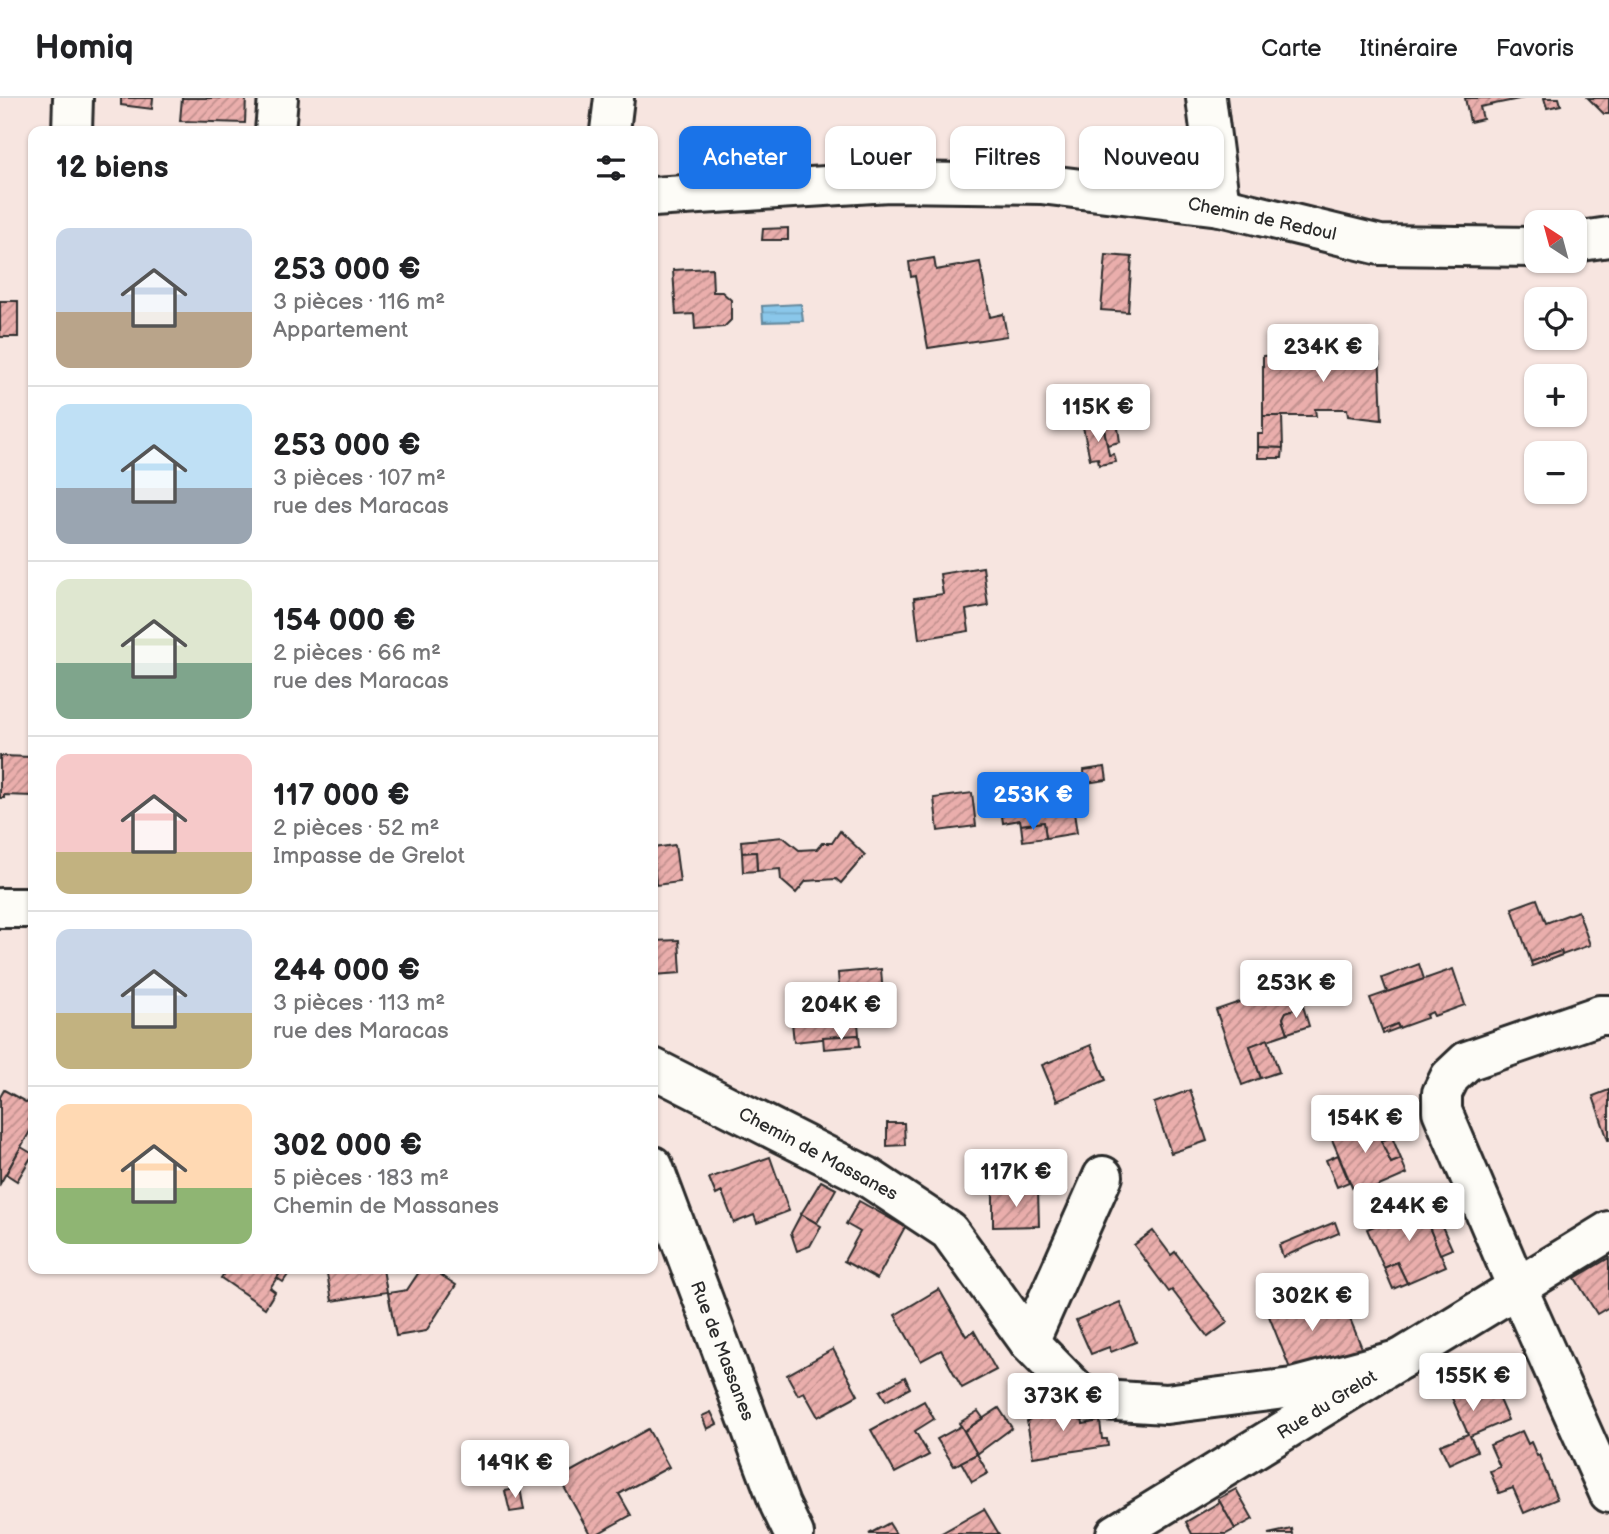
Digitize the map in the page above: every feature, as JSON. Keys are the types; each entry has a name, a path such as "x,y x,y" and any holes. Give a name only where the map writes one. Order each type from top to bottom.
{"street":[{"path":"72,126 73,98"},
{"path":"275,126 278,98"},
{"path":"611,126 614,98"},
{"path":"1206,98 1220,206"},
{"name":"Chemin de Redoul","path":"658,197 889,182 1041,184 1220,206 1380,245 1524,247"},
{"path":"1587,240 1609,237"},
{"path":"0,908 28,908"},
{"path":"1609,1015 1600,1015 1467,1061 1450,1077 1442,1093 1442,1111 1517,1287 1596,1433 1609,1493"},
{"name":"Chemin de Massanes","path":"658,1071 866,1176 949,1231 1029,1342 1085,1399 1166,1404 1292,1388 1401,1359"},
{"path":"1029,1342 1103,1175"},
{"name":"Rue de Massanes","path":"658,1179 780,1505 794,1534"},
{"name":"Rue du Grelot","path":"1116,1534 1609,1231"}],"water":[{"path":"801,304 803,321 763,322 762,306"}],"building":[{"path":"121,98 153,98 152,109 121,105"},
{"path":"182,98 246,98 245,123 180,121"},
{"path":"1465,98 1524,98 1480,107 1483,119 1470,122"},
{"path":"1544,98 1559,98 1561,105 1547,108"},
{"path":"1588,98 1609,98 1609,114 1604,114"},
{"path":"788,228 788,240 762,240 763,229"},
{"path":"1106,255 1132,257 1128,312 1101,310"},
{"path":"934,258 936,270 980,262 990,317 1003,314 1007,336 928,348 915,276 911,277 909,262"},
{"path":"712,268 713,292 722,292 731,300 731,320 724,327 695,329 694,314 676,315 673,270"},
{"path":"0,301 18,301 18,337 0,337"},
{"path":"1379,350 1382,420 1348,416 1347,409 1315,409 1316,416 1263,416 1263,356"},
{"path":"1263,416 1282,416 1283,448 1258,447 1258,434 1263,434"},
{"path":"1117,421 1120,442 1107,445 1103,424"},
{"path":"1103,424 1109,455 1114,454 1116,462 1099,465 1098,458 1090,459 1083,427"},
{"path":"1258,447 1283,448 1282,458 1258,458"},
{"path":"983,567 988,606 966,610 969,631 919,639 914,598 943,594 940,574"},
{"path":"0,756 28,757 28,796 4,795 4,798 0,798"},
{"path":"1105,767 1107,780 1085,783 1084,770"},
{"path":"1070,785 1077,833 1046,838 1044,822 1021,825 1020,820 1003,823 999,795"},
{"path":"972,793 976,826 938,831 934,798"},
{"path":"1044,822 1046,838 1023,841 1021,825"},
{"path":"840,831 865,855 841,883 836,879 806,881 796,893 781,880 780,869 757,871 756,852 742,853 741,841 783,837 799,850 817,849 822,843 832,843"},
{"path":"675,845 680,882 658,885 658,847"},
{"path":"756,852 757,871 743,872 742,853"},
{"path":"1537,899 1546,923 1578,911 1590,945 1562,955 1561,951 1531,962 1512,908"},
{"path":"679,940 681,973 658,975 658,941"},
{"path":"1561,951 1562,955 1532,966 1531,962"},
{"path":"1419,964 1424,979 1387,992 1382,978"},
{"path":"881,969 883,996 856,998 859,1035 794,1042 790,1003 840,999 838,973"},
{"path":"1453,969 1465,1005 1434,1016 1432,1012 1426,1015 1427,1018 1399,1028 1397,1024 1382,1030 1370,998"},
{"path":"1295,983 1303,1006 1286,1012 1283,1018 1288,1033 1250,1046 1261,1078 1242,1085 1216,1010"},
{"path":"1303,1006 1309,1026 1288,1033 1283,1018 1286,1012"},
{"path":"1397,1024 1399,1028 1383,1034 1382,1030"},
{"path":"859,1035 860,1046 824,1049 823,1037"},
{"path":"1268,1039 1279,1072 1261,1078 1250,1046"},
{"path":"1091,1045 1106,1080 1057,1101 1042,1065"},
{"path":"4,1090 28,1103 28,1135 0,1184 0,1097"},
{"path":"1190,1090 1207,1141 1171,1153 1154,1103"},
{"path":"1609,1090 1609,1140 1608,1140 1593,1096"},
{"path":"1369,1112 1391,1163 1401,1159 1407,1174 1356,1196 1328,1130"},
{"path":"887,1123 904,1123 905,1145 887,1146"},
{"path":"1392,1137 1401,1159 1391,1163 1381,1141"},
{"path":"21,1147 28,1151 28,1162 17,1181 6,1174"},
{"path":"1338,1155 1349,1182 1337,1187 1326,1160"},
{"path":"770,1157 789,1211 757,1223 754,1215 734,1223 722,1192 716,1195 709,1178"},
{"path":"821,1181 836,1189 817,1223 801,1214"},
{"path":"1038,1190 1039,1226 993,1227 993,1191"},
{"path":"859,1201 905,1227 877,1279 844,1261 860,1232 846,1224"},
{"path":"1432,1202 1438,1217 1427,1222 1446,1266 1407,1283 1397,1262 1384,1268 1367,1229"},
{"path":"801,1214 821,1226 810,1246 797,1251 791,1233"},
{"path":"1438,1217 1452,1249 1440,1254 1427,1222"},
{"path":"1335,1222 1339,1233 1283,1257 1279,1245"},
{"path":"1153,1231 1171,1255 1175,1252 1228,1322 1208,1337 1172,1290 1169,1292 1134,1245"},
{"path":"1609,1258 1609,1307 1597,1314 1575,1278"},
{"path":"1397,1262 1407,1283 1393,1289 1384,1268"},
{"path":"224,1274 280,1274 270,1288 275,1292 265,1308 221,1278"},
{"path":"280,1274 289,1274 283,1282 277,1278"},
{"path":"327,1274 384,1274 387,1292 332,1301"},
{"path":"418,1274 442,1274 456,1285 426,1331 396,1336 388,1293 407,1290"},
{"path":"939,1289 966,1336 974,1331 996,1370 962,1388 941,1350 921,1361 895,1315"},
{"path":"1319,1290 1329,1316 1346,1309 1362,1348 1293,1376 1267,1311"},
{"path":"1120,1302 1136,1342 1111,1352 1109,1347 1091,1354 1076,1320"},
{"path":"833,1349 858,1395 818,1417 804,1392 798,1395 787,1375"},
{"path":"1486,1370 1508,1420 1470,1436 1477,1451 1449,1464 1440,1445 1468,1434 1447,1387"},
{"path":"905,1377 910,1388 886,1401 880,1391"},
{"path":"924,1401 934,1419 915,1431 929,1455 895,1473 871,1430"},
{"path":"999,1408 1012,1428 977,1454 964,1431"},
{"path":"1081,1408 1083,1424 1100,1421 1102,1439 1107,1439 1108,1446 1033,1457 1027,1421 1037,1414"},
{"path":"978,1411 983,1418 964,1431 959,1423"},
{"path":"711,1412 717,1424 707,1429 702,1416"},
{"path":"961,1426 977,1454 954,1466 937,1439"},
{"path":"648,1429 669,1467 619,1494 631,1515 597,1534 590,1534 559,1478"},
{"path":"1522,1431 1528,1444 1531,1442 1537,1456 1539,1455 1557,1499 1524,1513 1513,1488 1499,1493 1490,1471 1500,1467 1490,1445"},
{"path":"977,1454 988,1473 972,1482 961,1462"},
{"path":"520,1488 524,1510 510,1512 505,1491"},
{"path":"1236,1489 1253,1519 1235,1529 1218,1499"},
{"path":"1220,1502 1235,1529 1226,1534 1192,1534 1186,1522"},
{"path":"984,1509 999,1534 940,1534"},
{"path":"889,1523 896,1534 869,1534"},
{"path":"1292,1529 1293,1534 1268,1534"}]}
